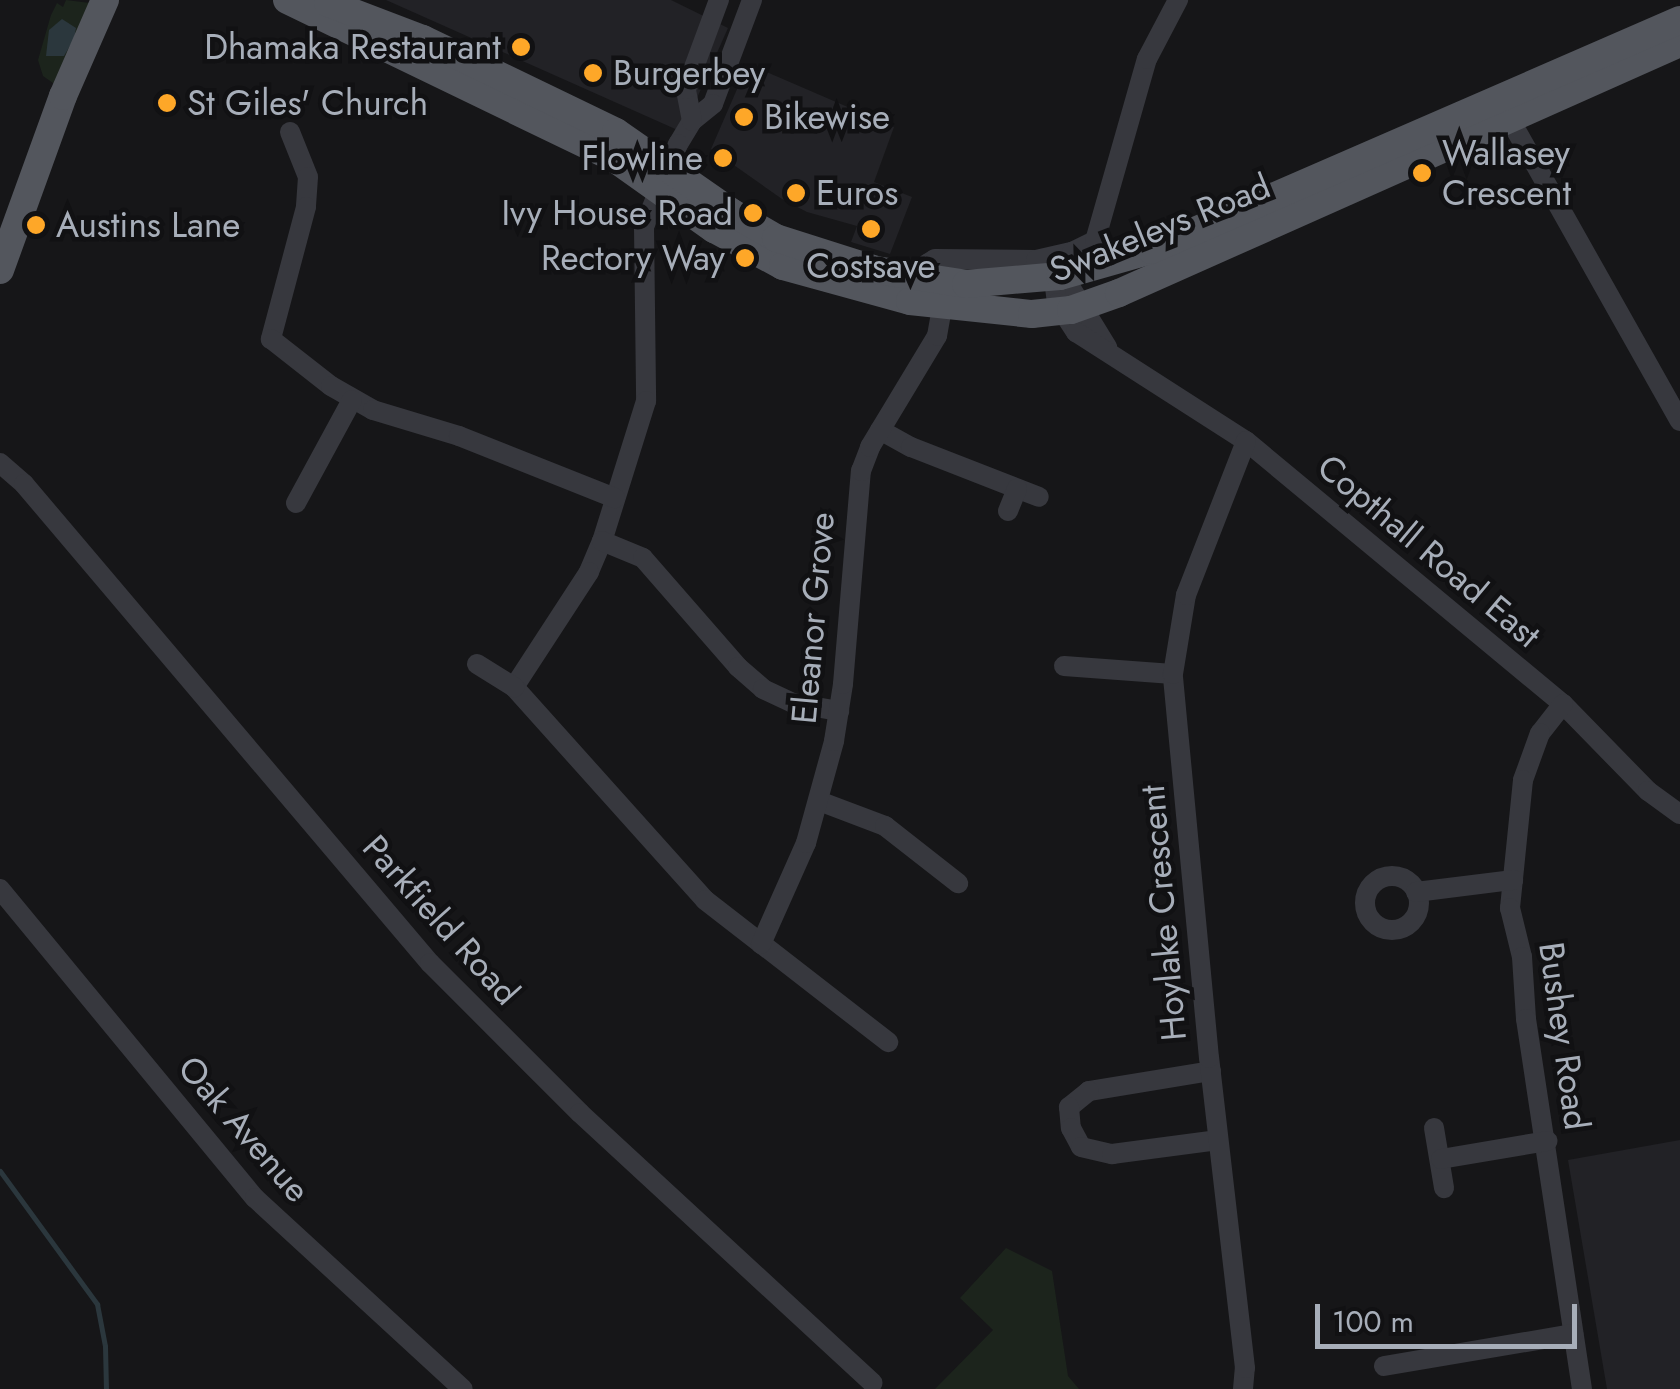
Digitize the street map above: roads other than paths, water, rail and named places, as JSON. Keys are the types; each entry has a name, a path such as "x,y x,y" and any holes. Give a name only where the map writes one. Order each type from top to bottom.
{"main road":[{"path":"0,269 64,96 106,0"},
{"name":"Swakeleys Road","path":"287,0 665,178 776,238 831,257 925,280 992,284 1057,266 1151,250 1503,108 1680,43"},
{"name":"Swakeleys Road","path":"317,0 423,39 604,126 665,178 714,229 783,266 855,288 942,307 1072,309 1503,108 1680,20"}],"street":[{"path":"692,121 686,88 719,0"},
{"path":"514,687 589,572 602,540 646,401 643,234 692,121 713,104 752,0"},
{"path":"1057,266 1095,241 1147,59 1178,0"},
{"path":"1503,108 1680,421"},
{"path":"290,132 308,177 306,207 272,340 352,400 615,498"},
{"name":"Copthall Road East","path":"1057,266 1075,289 1072,309 1120,358 1246,441 1563,704 1648,791 1680,814"},
{"name":"Eleanor Grove","path":"762,944 791,882 819,801 839,711 858,482 880,430 937,336 942,307"},
{"path":"296,503 352,400"},
{"path":"880,430 1040,498"},
{"name":"Hoylake Crescent","path":"1243,1389 1245,1368 1218,1140 1173,674 1186,595 1246,441"},
{"name":"Parkfield Road","path":"0,463 24,484 430,964 580,1113 873,1383"},
{"path":"1008,511 1017,489"},
{"path":"602,540 643,558 738,667 764,689 793,703 839,711"},
{"path":"476,664 514,687 679,875 888,1042"},
{"path":"1064,666 1173,674"},
{"name":"Bushey Road","path":"1563,704 1540,733 1523,780 1510,908 1522,958 1526,1019 1582,1389"},
{"path":"819,801 884,826 958,883"},
{"path":"1416,892 1512,880"},
{"name":"Oak Avenue","path":"0,889 255,1198 464,1389"},
{"path":"1211,1071 1090,1091 1069,1108 1071,1128 1081,1147 1112,1154 1218,1140"},
{"path":"1434,1128 1444,1188"},
{"path":"1441,1159 1547,1142"},
{"path":"1384,1366 1573,1334"}],"waterway":[{"path":"0,1171 97,1304 105,1346 106,1389"}],"place":[{"name":"Dhamaka Restaurant","path":"521,47"},
{"name":"Burgerbey","path":"593,73"},
{"name":"St Giles' Church","path":"167,103"},
{"name":"Bikewise","path":"744,117"},
{"name":"Flowline","path":"723,158"},
{"name":"Wallasey Crescent","path":"1422,173"},
{"name":"Euros","path":"796,193"},
{"name":"Ivy House Road","path":"753,213"},
{"name":"Austins Lane","path":"36,225"},
{"name":"Costsave","path":"871,229"},
{"name":"Rectory Way","path":"745,258"}]}
